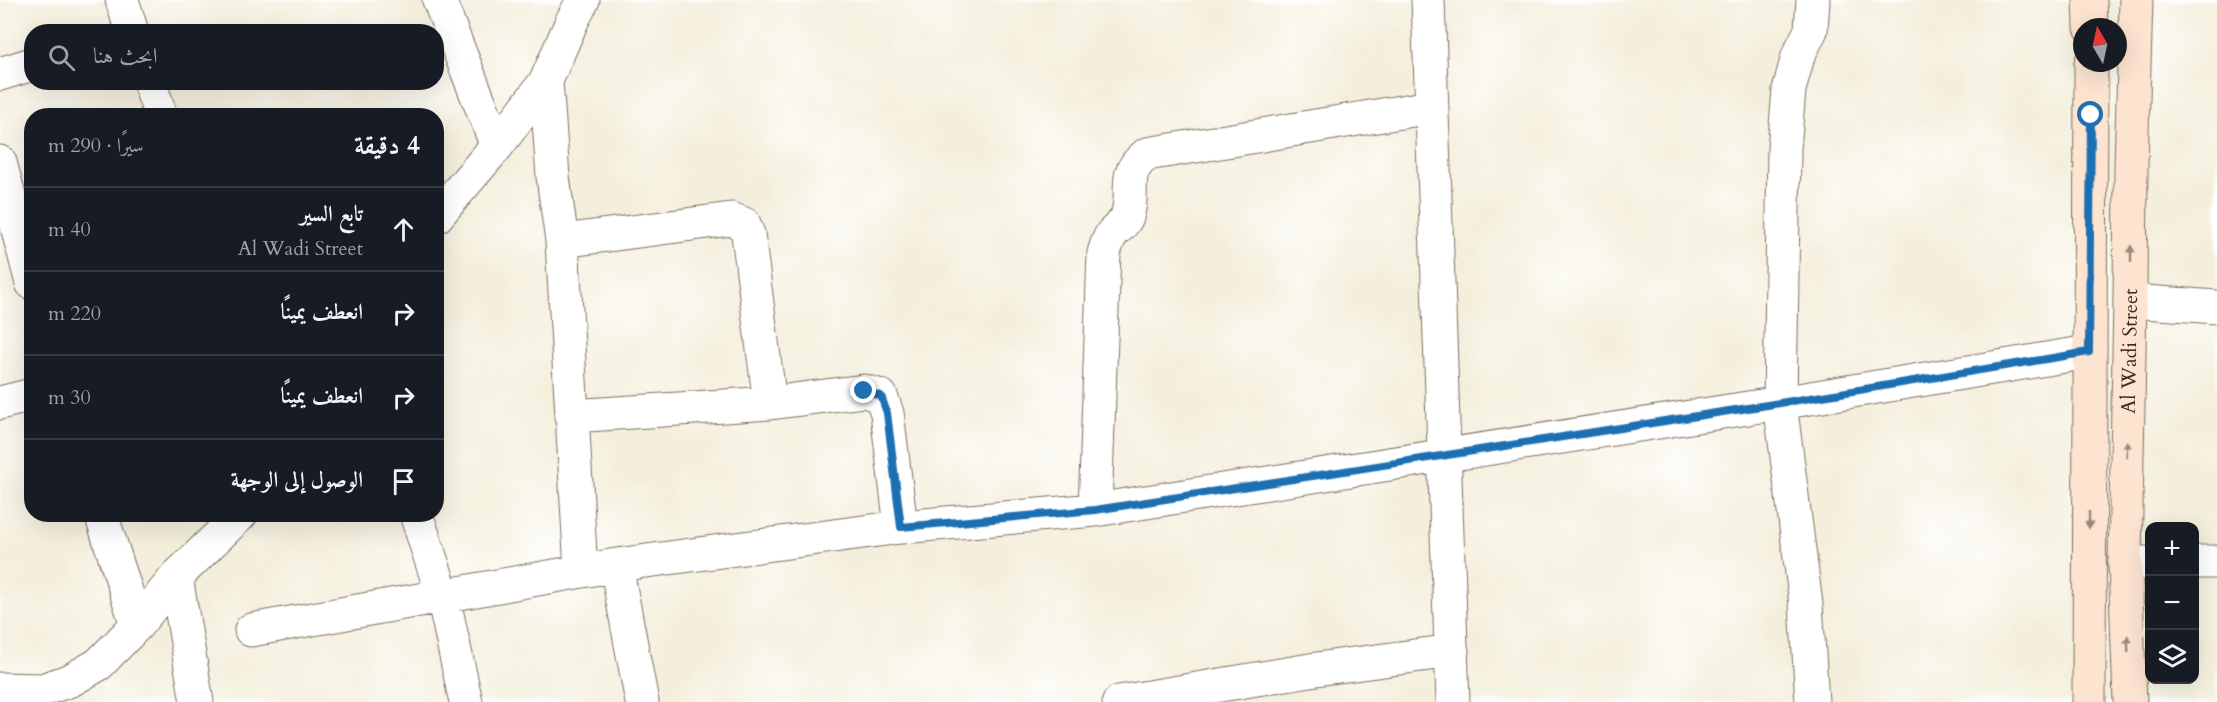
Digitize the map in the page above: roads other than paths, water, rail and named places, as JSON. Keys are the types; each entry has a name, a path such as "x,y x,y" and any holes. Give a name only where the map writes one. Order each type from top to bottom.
{"main road":[{"path":"2091,0 2091,18"},
{"name":"Al Wadi Street","path":"2130,702 2138,563 2130,301 2136,0"},
{"name":"Al Wadi Street","path":"2088,702 2091,72"}],"street":[{"path":"122,0 130,24"},
{"path":"439,0 496,146"},
{"path":"444,208 496,146 546,81 583,0"},
{"path":"1428,0 1453,702"},
{"path":"1812,702 1806,604 1780,403 1784,149 1788,102 1798,56 1811,30 1813,0"},
{"path":"0,74 24,66"},
{"path":"546,81 553,177 562,241 581,571"},
{"path":"152,90 158,108"},
{"path":"1095,510 1104,253 1110,236 1124,224 1128,213 1130,180 1135,164 1147,154 1431,107"},
{"path":"0,162 24,253"},
{"path":"562,241 731,219 744,224 748,234 770,403"},
{"path":"2130,301 2217,307"},
{"path":"251,630 616,565 901,527 1095,510 1780,403 2089,352"},
{"path":"572,417 770,403 864,391 881,396 887,413 901,527"},
{"path":"0,403 24,397"},
{"path":"104,522 137,625"},
{"path":"0,689 42,690 71,680 99,664 137,625 176,577 234,522"},
{"path":"419,522 443,596 466,702"},
{"path":"2199,562 2217,562"},
{"path":"616,565 642,702"},
{"path":"176,577 197,702"},
{"path":"1119,702 1150,700 1316,669 1452,651"}]}
